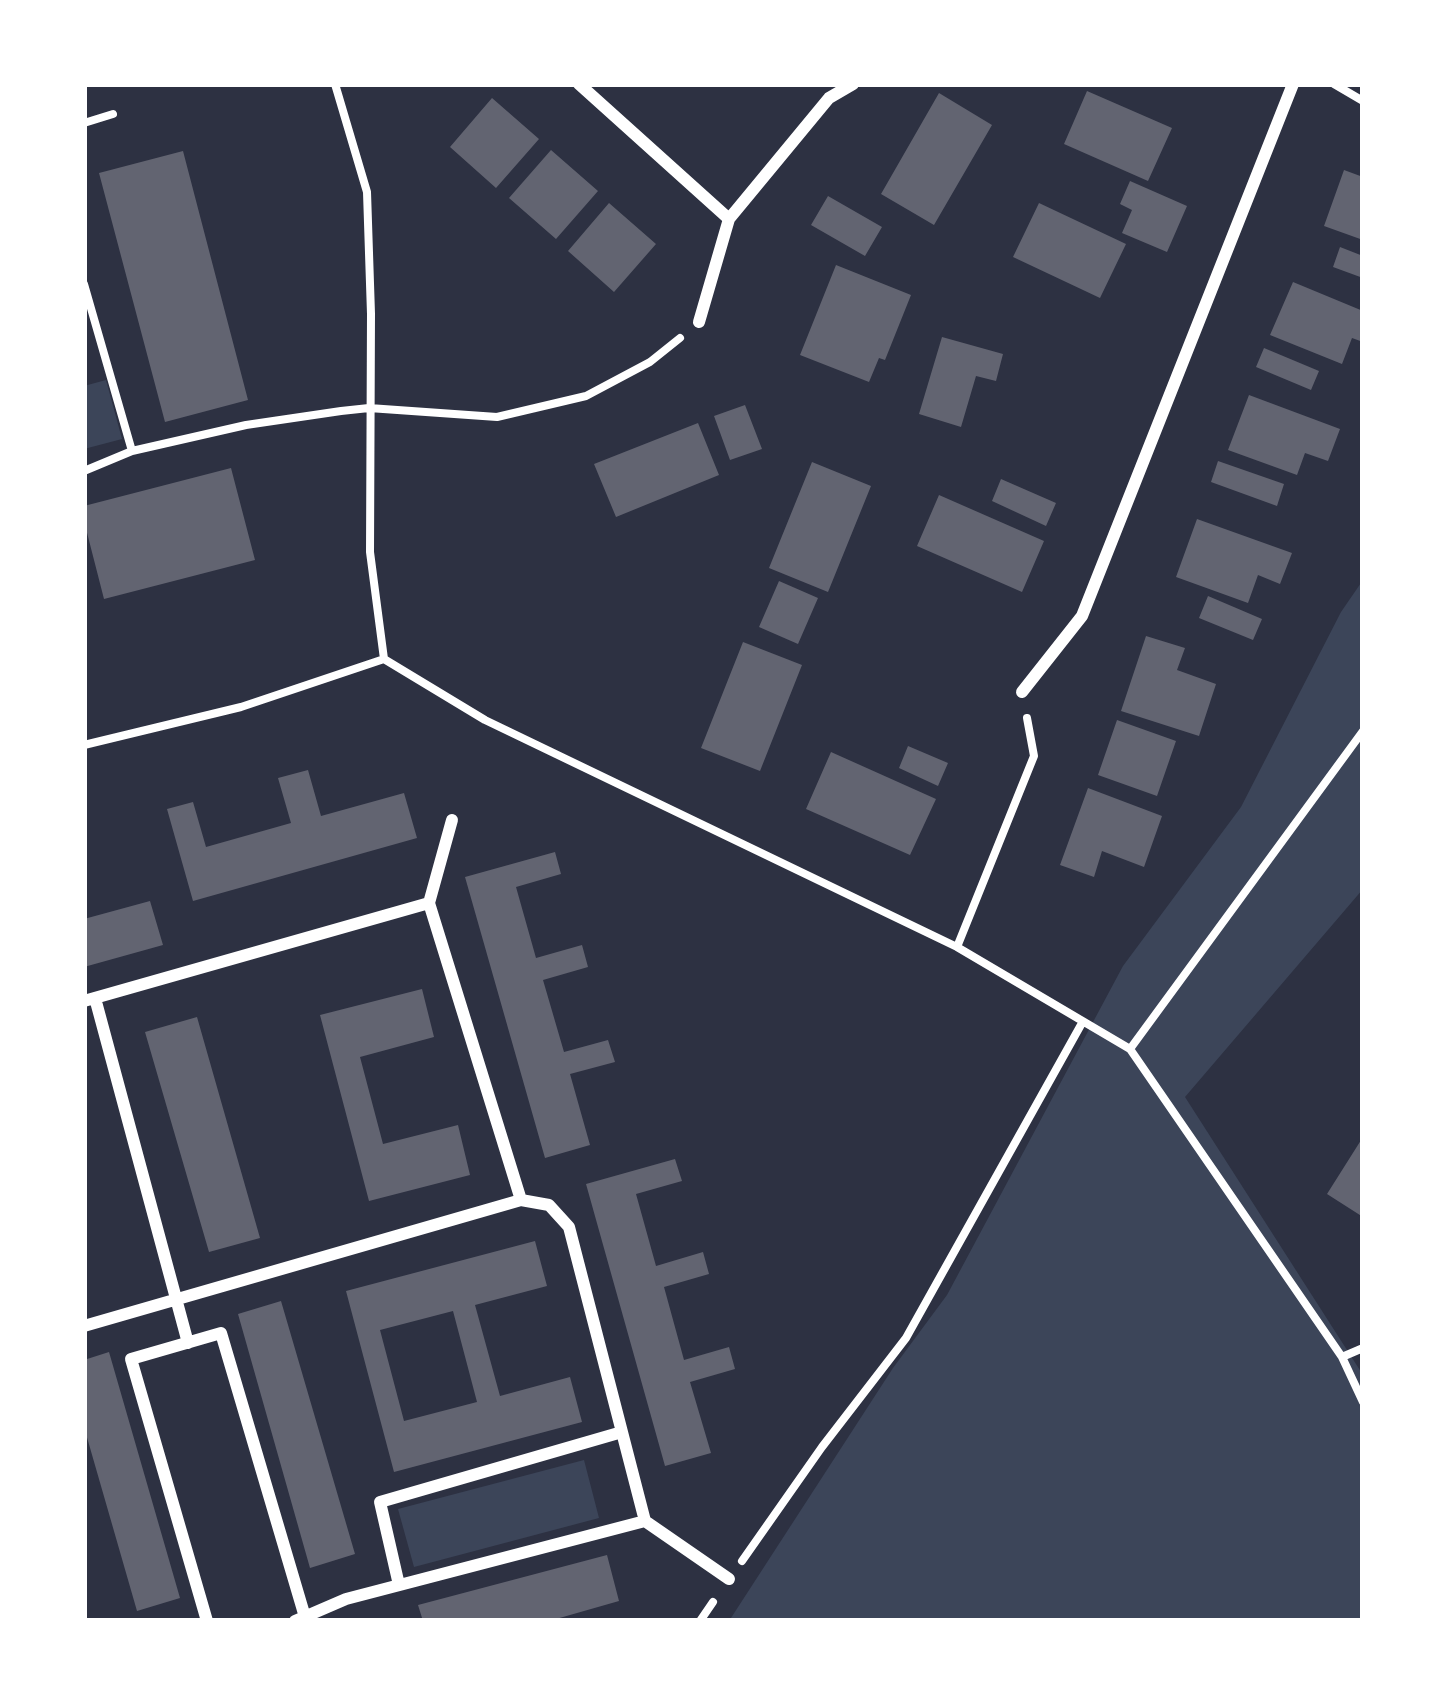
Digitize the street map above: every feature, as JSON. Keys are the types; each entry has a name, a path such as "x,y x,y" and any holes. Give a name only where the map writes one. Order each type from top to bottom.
{"street":[{"path":"579,84 729,219"},
{"path":"699,322 729,219 830,98 853,84"},
{"path":"1022,692 1082,616 1291,87 1274,84"},
{"path":"452,820 429,903 520,1200"},
{"path":"188,1342 89,1000 429,903"},
{"path":"84,1326 520,1200 549,1205 569,1228 645,1521 729,1580"},
{"path":"207,1621 131,1359 221,1333 300,1619 346,1599 645,1521"},
{"path":"399,1585 380,1502 622,1432"}],"path":[{"path":"335,84 367,192 370,552 384,659"},
{"path":"1334,84 1363,101"},
{"path":"84,123 113,114"},
{"path":"84,284 132,451"},
{"path":"84,471 132,451 246,425 369,408 496,417 586,396 650,362 699,322"},
{"path":"84,745 242,707 384,659"},
{"path":"384,659 484,720 957,947 1130,1049 1342,1357 1363,1402"},
{"path":"957,947 1034,756 1022,692"},
{"path":"1130,1049 1363,731"},
{"path":"700,1621 822,1447 907,1338 1082,1023"},
{"path":"1342,1357 1363,1348"}],"shaded area":[{"path":"106,380 122,439 84,449 84,386"},
{"path":"1363,580 1363,889 1185,1097 1363,1375 1363,1621 729,1621 893,1368 947,1295 1123,966 1241,807 1341,612"},
{"path":"584,1460 599,1518 414,1567 398,1509"}],"building":[{"path":"1087,91 1172,128 1148,181 1064,144"},
{"path":"939,93 992,125 934,225 881,194"},
{"path":"492,98 539,139 496,188 450,147"},
{"path":"551,150 598,191 556,239 509,198"},
{"path":"183,151 248,400 165,422 99,173"},
{"path":"1344,170 1363,177 1363,240 1324,226"},
{"path":"1130,181 1187,206 1167,252 1122,233 1132,210 1120,204"},
{"path":"828,196 882,227 865,256 811,225"},
{"path":"609,203 656,244 614,292 568,251"},
{"path":"1039,203 1126,244 1100,298 1013,257"},
{"path":"1340,247 1363,256 1363,278 1333,267"},
{"path":"836,265 911,295 885,360 879,358 869,382 800,355"},
{"path":"1293,282 1363,311 1363,342 1352,338 1342,364 1270,335"},
{"path":"942,337 1003,354 996,381 976,376 961,427 919,414"},
{"path":"1264,348 1319,371 1311,390 1256,367"},
{"path":"1249,395 1340,429 1328,461 1305,453 1297,475 1228,450"},
{"path":"745,405 762,449 730,460 714,416"},
{"path":"698,423 719,475 616,517 594,464"},
{"path":"1218,461 1284,484 1277,506 1211,482"},
{"path":"812,462 871,486 828,592 769,568"},
{"path":"231,468 255,560 104,599 84,506"},
{"path":"1001,479 1056,503 1046,526 992,501"},
{"path":"939,495 1044,541 1022,592 917,546"},
{"path":"1197,519 1292,553 1280,584 1258,575 1248,603 1176,577"},
{"path":"779,581 818,598 798,644 759,627"},
{"path":"1208,596 1262,619 1253,640 1199,618"},
{"path":"1146,636 1185,648 1177,670 1216,684 1199,736 1121,711"},
{"path":"743,642 802,665 760,771 701,748"},
{"path":"1117,720 1176,741 1157,796 1098,775"},
{"path":"908,746 948,763 938,786 899,768"},
{"path":"831,752 936,799 910,855 806,809"},
{"path":"308,770 321,816 404,793 417,838 193,901 167,809 193,802 206,847 291,823 278,778"},
{"path":"1088,788 1162,816 1144,867 1102,851 1094,877 1060,865"},
{"path":"555,852 561,874 516,887 536,958 582,945 588,967 543,980 564,1052 608,1040 615,1062 570,1074 590,1145 545,1158 465,877"},
{"path":"150,901 163,945 84,967 84,919"},
{"path":"422,989 434,1037 360,1057 383,1144 458,1125 470,1175 369,1201 320,1015"},
{"path":"197,1017 260,1238 209,1252 145,1032"},
{"path":"1363,1137 1363,1217 1327,1194"},
{"path":"675,1159 682,1181 636,1194 656,1266 703,1252 709,1274 664,1287 684,1360 729,1347 735,1369 690,1382 711,1453 665,1466 586,1184"},
{"path":"535,1241 547,1286 475,1305 500,1396 570,1377 582,1422 394,1472 346,1291","holes":["453,1311 477,1402 404,1421 380,1330"]},
{"path":"281,1301 355,1554 310,1568 238,1314"},
{"path":"109,1352 180,1598 137,1611 84,1427 84,1360"},
{"path":"607,1555 619,1601 549,1621 423,1621 418,1605"}]}
